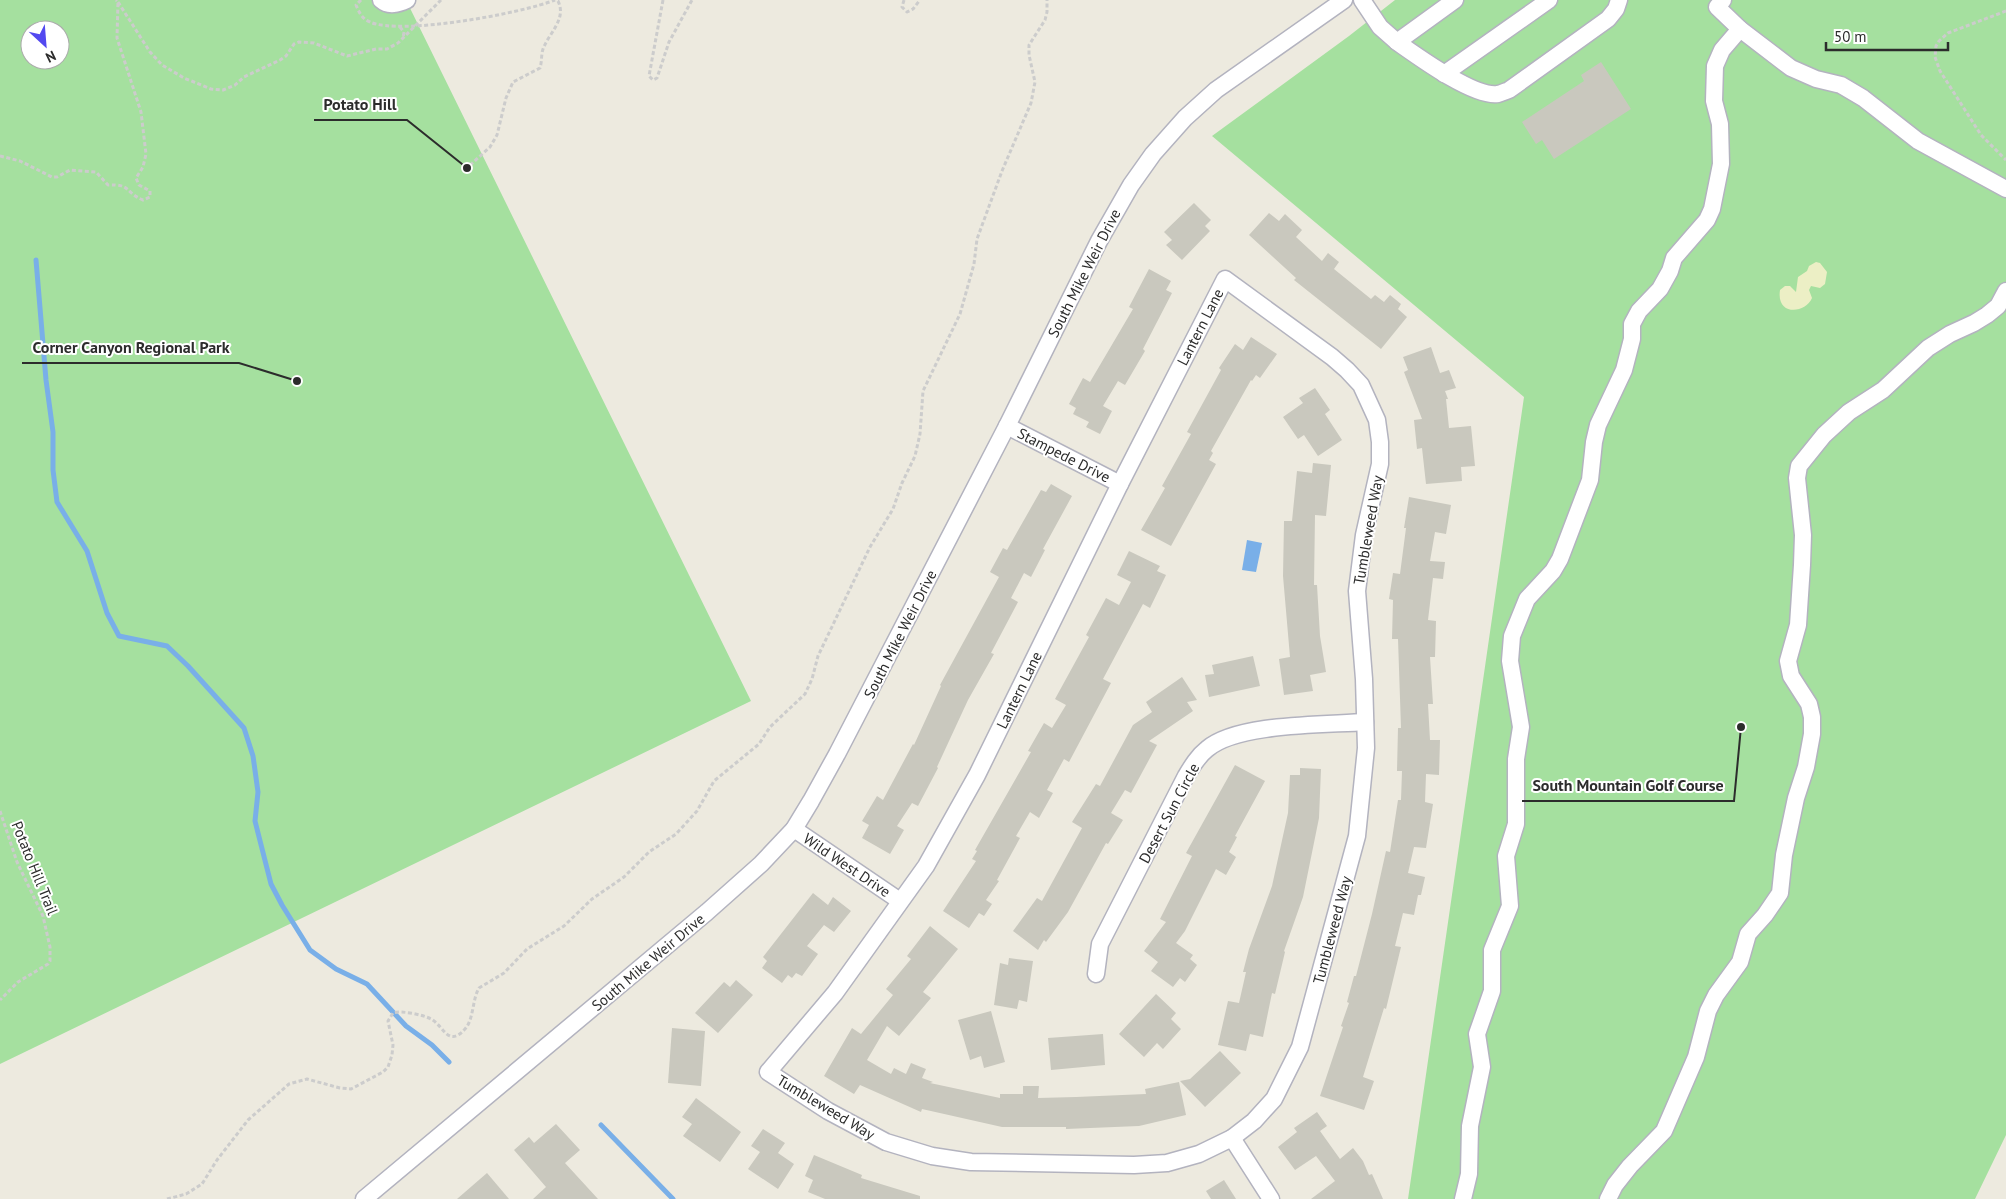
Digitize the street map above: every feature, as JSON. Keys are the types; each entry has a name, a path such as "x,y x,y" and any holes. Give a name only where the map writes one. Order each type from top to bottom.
{"street":[{"path":"381,0 397,5 407,0"},
{"name":"South Mike Weir Drive","path":"364,1199 707,912 761,864 794,829 838,754 1007,426 1099,241 1131,185 1152,154 1184,118 1216,90 1344,0"},
{"path":"1362,0 1380,27 1397,42 1444,74 1474,89 1497,94 1509,90 1608,19 1616,9 1619,0"},
{"path":"1397,42 1454,0"},
{"path":"1444,74 1549,0"},
{"path":"1724,0 1717,7 1740,29 1791,68 1816,79 1841,85 1863,98 1918,142 2006,189"},
{"path":"1463,1199 1469,1174 1470,1126 1482,1067 1477,1034 1492,991 1492,950 1510,906 1506,856 1516,824 1516,759 1521,727 1510,661 1512,636 1527,598 1553,571 1560,559 1590,480 1594,442 1598,425 1624,370 1632,339 1632,324 1639,311 1660,289 1670,271 1674,258 1707,220 1712,209 1721,164 1720,124 1714,101 1715,66 1722,50 1740,29"},
{"name":"Lantern Lane","path":"768,1072 835,993 926,866 977,774 1120,484 1225,279"},
{"name":"Tumbleweed Way","path":"768,1072 828,1111 886,1142 932,1156 972,1162 1167,1164 1199,1154 1232,1138 1254,1121 1274,1100 1300,1047 1357,836 1366,748 1357,591 1364,535 1380,464 1377,420 1361,385 1332,356 1225,279"},
{"path":"1608,1199 1615,1185 1630,1166 1664,1131 1696,1057 1708,1011 1716,995 1740,962 1748,934 1766,915 1780,893 1784,855 1796,798 1806,768 1812,734 1810,704 1790,676 1788,661 1798,625 1802,565 1803,535 1797,478 1799,466 1824,435 1849,412 1883,390 1928,348 1950,334 1974,324 1987,315 1998,306 2006,291"},
{"name":"Stampede Drive","path":"1007,426 1120,484"},
{"name":"Desert Sun Circle","path":"1096,974 1100,944 1186,776 1196,760 1208,748 1222,740 1254,730 1365,722"},
{"name":"Wild West Drive","path":"794,829 900,901"},
{"path":"1232,1138 1271,1199"}],"path":[{"path":"361,0 356,5 359,13 368,22 379,26 400,27 498,15 534,8 555,0 560,6 560,18 544,46 540,68 513,82 506,98 497,135 490,147 467,168"},
{"path":"117,1 150,52 162,65 184,78 211,89 223,90 235,85 244,77 280,60 286,56 294,44 299,42 314,42 340,54 354,56 376,49 387,50 402,39 441,0"},
{"path":"664,0 649,76 653,80 656,80 659,74 672,35 692,0"},
{"path":"904,0 902,7 907,12 913,9 920,0"},
{"path":"166,1199 186,1194 202,1184 217,1160 248,1120 289,1084 307,1079 351,1089 383,1072 388,1066 392,1055 393,1045 388,1021 393,1013 401,1011 430,1018 443,1032 451,1036 457,1036 469,1024 479,988 504,973 533,944 564,926 592,899 624,877 649,852 676,834 697,811 714,781 759,744 770,727 805,694 812,679 818,656 870,546 893,509 902,483 915,456 920,434 923,391 960,314 974,264 977,239 1002,171 1031,103 1035,82 1029,55 1029,45 1045,20 1047,0"},
{"path":"0,156 17,160 52,177 57,177 70,170 96,172 108,185 123,185 131,193 143,200 150,197 150,191 139,185 136,178 143,167 146,154 141,112 117,38 117,1"},
{"path":"2006,11 1948,33 1936,46 1935,57 1940,71 1981,135 2006,160"},
{"path":"400,27 404,32 402,39"},
{"name":"Potato Hill Trail","path":"0,811 17,862 42,910 50,956 48,964 18,982 0,1000"}],"green space":[{"path":"0,0 406,0 751,701 0,1064"},
{"path":"1395,0 2006,0 2006,1135 1975,1199 1408,1199 1524,397 1212,136"}],"sand":[{"path":"1816,262 1820,263 1827,272 1825,284 1820,288 1811,286 1809,290 1812,298 1803,307 1792,310 1787,308 1782,304 1780,290 1785,286 1790,286 1796,292 1798,277"}],"water":[{"path":"1247,540 1262,543 1256,572 1242,570"}],"building":[{"path":"1601,62 1631,109 1554,159 1542,140 1536,144 1522,122 1584,81 1581,75"},
{"path":"1194,203 1211,220 1205,226 1210,231 1182,260 1166,245 1172,240 1164,232"},
{"path":"1269,213 1279,221 1285,214 1302,230 1296,237 1322,261 1328,253 1339,262 1334,269 1371,299 1375,295 1384,302 1390,295 1401,304 1398,309 1407,317 1381,349 1294,280 1296,278 1249,235"},
{"path":"1149,269 1171,281 1166,290 1172,293 1143,349 1145,351 1125,385 1118,381 1103,406 1112,411 1100,434 1086,427 1089,422 1073,414 1076,408 1069,404 1083,378 1090,382 1133,309 1129,307"},
{"path":"1251,337 1277,354 1260,378 1256,375 1251,380 1211,451 1213,453 1209,460 1216,464 1171,546 1141,530 1165,488 1162,486 1191,434 1187,432 1221,370 1219,368 1235,344 1243,350"},
{"path":"1431,347 1440,373 1449,370 1456,388 1445,391 1448,399 1446,399 1449,428 1471,426 1475,466 1461,467 1462,481 1426,484 1422,448 1417,449 1414,420 1422,419 1404,372 1408,370 1403,357"},
{"path":"1315,388 1330,410 1325,414 1342,440 1318,456 1304,435 1298,439 1283,417 1303,403 1299,398"},
{"path":"1313,463 1331,465 1326,516 1315,515 1314,585 1317,585 1320,636 1326,672 1310,675 1313,691 1284,695 1279,659 1290,657 1283,576 1284,521 1292,521 1297,471 1312,473"},
{"path":"1051,484 1072,496 1043,549 1045,550 1031,577 1024,573 1011,598 1018,602 991,653 994,654 968,700 938,768 918,806 912,803 897,826 904,830 890,854 862,838 869,825 862,821 877,796 883,800 914,745 940,685 999,577 990,572 1003,548 1007,550 1041,490 1046,492"},
{"path":"1409,497 1451,505 1446,534 1435,532 1430,561 1445,562 1443,579 1433,578 1428,620 1436,621 1435,657 1430,657 1433,704 1428,704 1430,740 1440,740 1439,775 1426,774 1425,802 1433,804 1426,848 1414,847 1408,873 1425,877 1421,895 1418,895 1414,915 1403,913 1395,946 1401,947 1386,1009 1384,1008 1363,1077 1374,1081 1364,1110 1320,1096 1343,1027 1341,1026 1349,1003 1347,1002 1354,976 1356,976 1372,914 1386,851 1390,852 1398,800 1401,800 1402,771 1397,771 1398,728 1401,728 1398,639 1392,639 1393,600 1389,599 1393,573 1400,574"},
{"path":"1129,551 1160,566 1157,571 1166,575 1150,608 1143,604 1103,679 1111,683 1069,762 1064,759 1047,790 1053,793 1039,818 1030,812 1016,836 1020,838 997,880 999,881 986,900 992,904 984,916 979,913 969,928 943,911 976,861 972,859 977,851 975,850 1031,752 1028,751 1044,723 1052,728 1066,705 1055,699 1089,637 1086,635 1106,598 1119,605 1131,582 1117,575"},
{"path":"1253,656 1260,686 1209,697 1205,675 1214,674 1212,665"},
{"path":"1182,677 1197,700 1187,702 1193,711 1149,741 1157,745 1131,793 1125,790 1111,813 1123,820 1108,844 1106,843 1068,912 1038,950 1013,931 1037,898 1042,901 1082,828 1072,822 1096,784 1100,786 1133,725 1152,712 1146,702"},
{"path":"1235,765 1265,781 1235,836 1237,837 1229,852 1236,857 1226,875 1216,869 1185,931 1176,943 1193,955 1190,959 1197,965 1185,982 1180,978 1173,987 1151,971 1158,962 1144,951 1166,922 1160,919 1192,856 1186,853"},
{"path":"1300,768 1321,769 1319,818 1303,897 1284,951 1275,994 1272,993 1263,1037 1250,1034 1246,1051 1218,1045 1228,1001 1239,1003 1246,972 1243,972 1249,949 1272,886 1288,813 1290,775 1300,775"},
{"path":"813,893 828,905 833,897 851,911 834,932 824,925 807,946 818,954 802,976 796,973 792,978 788,975 782,983 762,968 767,961 763,957"},
{"path":"930,926 958,949 923,992 931,998 899,1036 887,1026 867,1060 891,1074 894,1068 906,1074 911,1063 926,1069 922,1078 933,1082 930,1083 1000,1098 1000,1094 1023,1094 1023,1086 1039,1086 1038,1098 1146,1094 1145,1089 1179,1082 1186,1115 1139,1126 1066,1129 1066,1127 1002,1127 922,1109 921,1112 860,1085 854,1094 824,1076 852,1028 861,1034 893,995 886,989 911,959 907,956"},
{"path":"1009,958 1033,961 1027,1002 1019,1000 1017,1009 994,1005 1000,963 1008,965"},
{"path":"736,980 753,995 718,1033 695,1013 724,982 730,987"},
{"path":"1156,994 1176,1013 1171,1019 1181,1029 1163,1049 1157,1043 1144,1057 1119,1034"},
{"path":"991,1011 1005,1062 984,1068 981,1056 970,1060 958,1020"},
{"path":"672,1028 705,1031 701,1086 668,1083"},
{"path":"1103,1034 1105,1065 1051,1070 1048,1038"},
{"path":"1220,1051 1241,1073 1205,1107 1180,1081 1190,1079"},
{"path":"696,1098 741,1132 720,1162 683,1136 692,1124 682,1117"},
{"path":"1317,1112 1327,1126 1320,1131 1340,1159 1353,1148 1363,1161 1369,1175 1372,1174 1383,1199 1311,1199 1335,1181 1316,1156 1295,1170 1278,1147 1297,1132 1294,1128"},
{"path":"556,1124 580,1150 565,1163 598,1199 533,1199 546,1187 514,1150 529,1137 534,1143"},
{"path":"763,1129 785,1143 778,1153 794,1164 778,1189 748,1169 760,1152 751,1146"},
{"path":"814,1155 862,1175 861,1178 920,1196 920,1199 825,1199 808,1192 813,1180 805,1176"},
{"path":"487,1173 509,1199 457,1199"},
{"path":"1224,1180 1236,1199 1211,1199 1206,1191"}],"waterway":[{"path":"36,260 46,380 53,432 53,470 57,502 87,551 107,613 119,636 167,646 188,666 244,728 253,756 258,792 255,821 271,884 310,950 336,969 367,984 406,1026 432,1045 449,1062"},
{"path":"601,1125 673,1199"}],"place":[{"name":"Potato Hill","path":"467,168"},
{"name":"Corner Canyon Regional Park","path":"297,381"},
{"name":"South Mountain Golf Course","path":"1741,727"}]}
